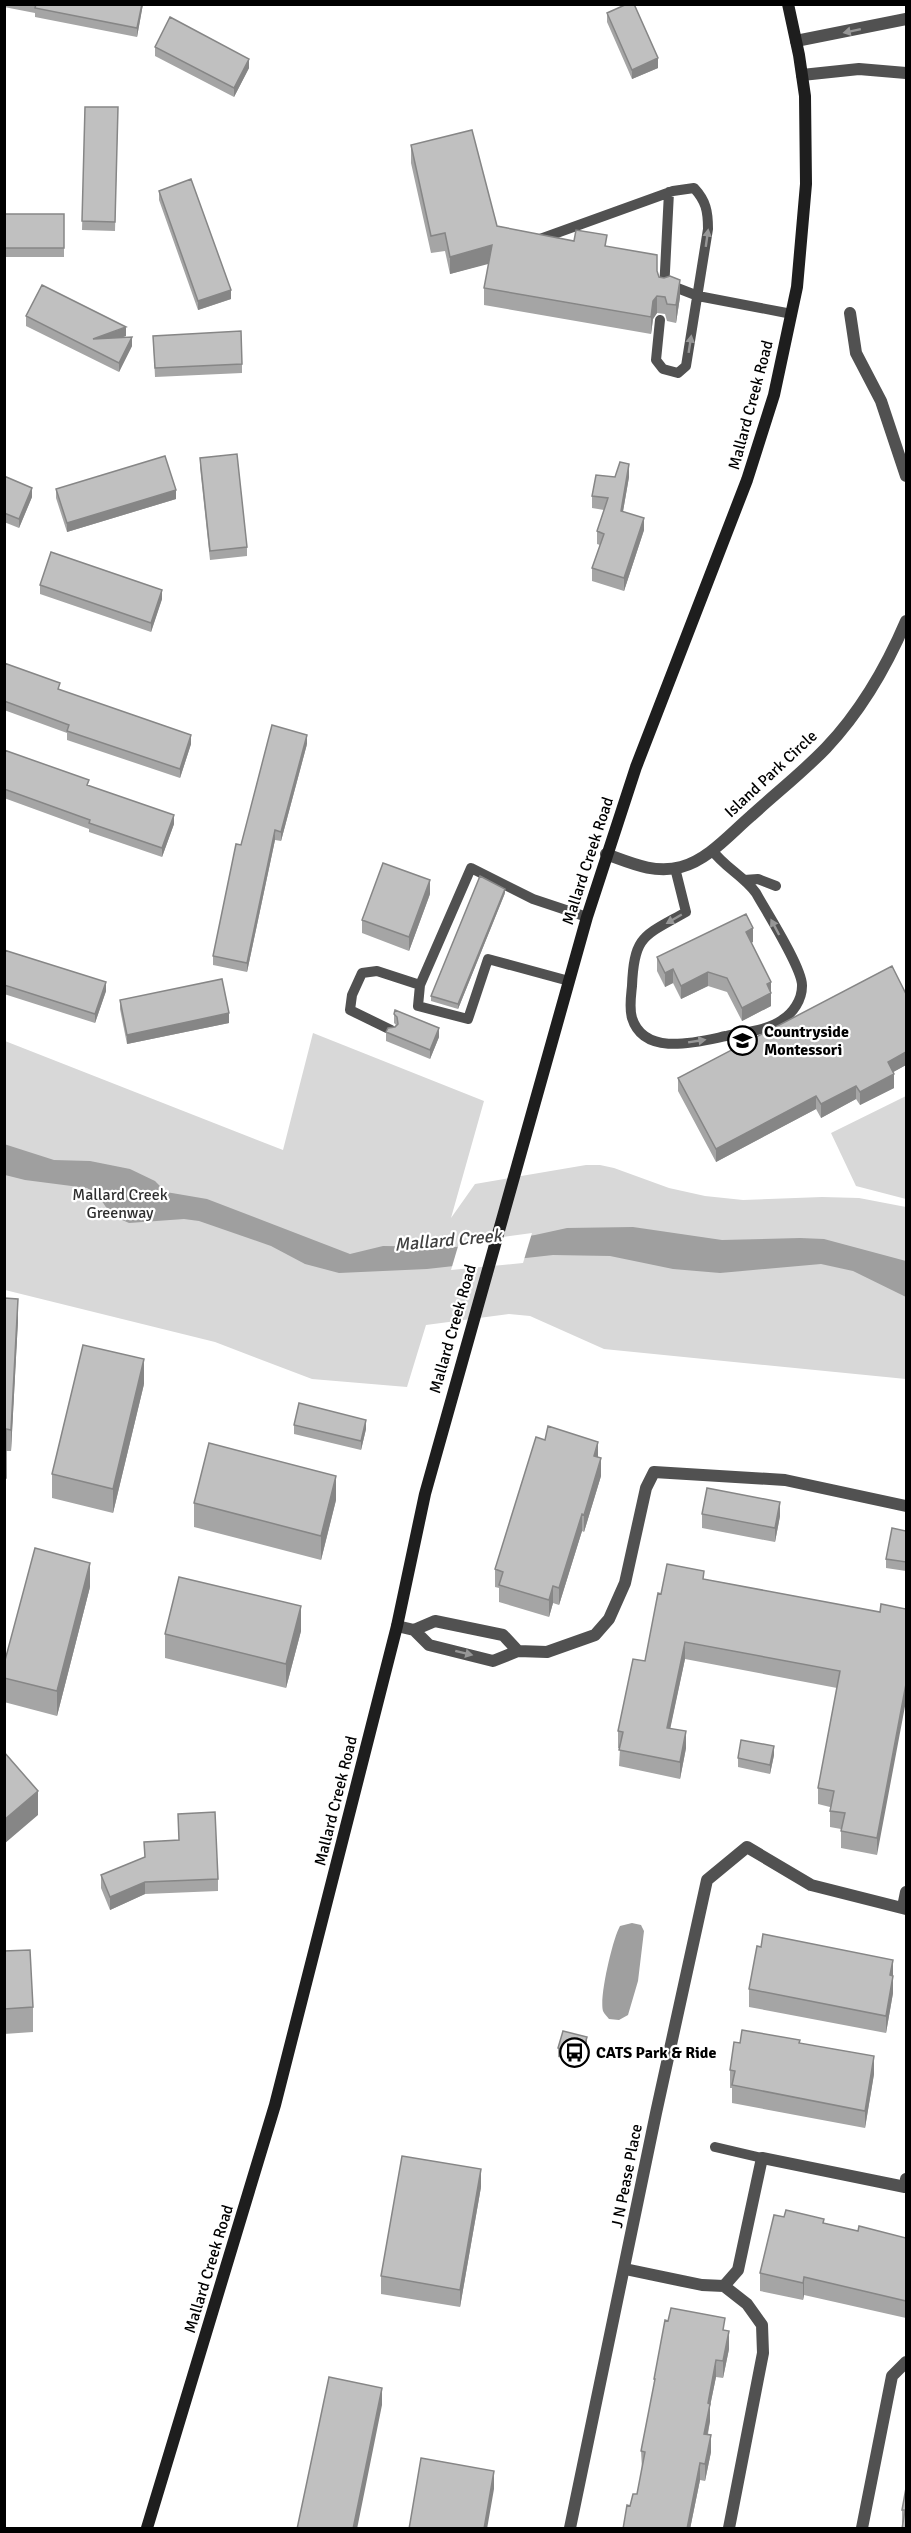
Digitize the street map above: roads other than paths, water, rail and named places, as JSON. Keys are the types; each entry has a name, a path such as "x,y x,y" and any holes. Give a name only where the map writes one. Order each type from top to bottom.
{"main road":[{"name":"Mallard Creek Road","path":"147,2529 275,2105 397,1626 425,1494 587,917 606,854 659,702 705,593 756,455 774,395 792,314 801,258 806,184 802,75 788,4"}],"street":[{"path":"796,41 906,19"},
{"path":"802,75 859,69 906,74"},
{"path":"850,313 858,358 876,388 906,476"},
{"name":"Island Park Circle","path":"606,854 647,869 675,868 689,864 712,850 826,748 874,686 893,652 906,621"},
{"path":"397,1626 414,1630 429,1645 493,1661 518,1651 547,1652 595,1635 609,1620 625,1583 646,1488 654,1472 785,1480 906,1506"},
{"path":"414,1630 435,1621 446,1623 503,1635 518,1651"},
{"name":"J N Pease Place","path":"570,2529 707,1880 747,1847 811,1885 905,1908"},
{"path":"905,1908 906,1892"},
{"path":"724,2286 738,2270 762,2158 906,2185"},
{"path":"625,2269 702,2285 724,2286 747,2304 762,2325 764,2353 729,2529"},
{"path":"862,2529 892,2376 906,2361"}],"lane":[{"path":"540,239 669,192 694,188 708,209 708,229 686,366 678,373 663,369 656,360 660,320"},
{"path":"669,192 664,287 792,314"},
{"path":"675,868 686,912 643,938 636,947 632,971 633,1019 643,1033 665,1043 699,1041 770,1027 784,1019 797,1005 802,991 800,975 756,892 724,865 712,850"},
{"path":"569,981 488,958 468,1019 418,1006 420,985 471,868 533,899 587,917"},
{"path":"744,880 758,879 776,886"},
{"path":"391,1030 350,1010 352,995 362,973 377,971 420,985"},
{"path":"715,2147 762,2158"}],"place":[{"name":"Countryside Montessori","path":"743,1041"},
{"name":"CATS Park & Ride","path":"575,2053"}],"park label":[{"name":"Mallard Creek Greenway","path":"120,1204"}],"water label":[{"name":"Mallard Creek","path":"448,1240"}]}
